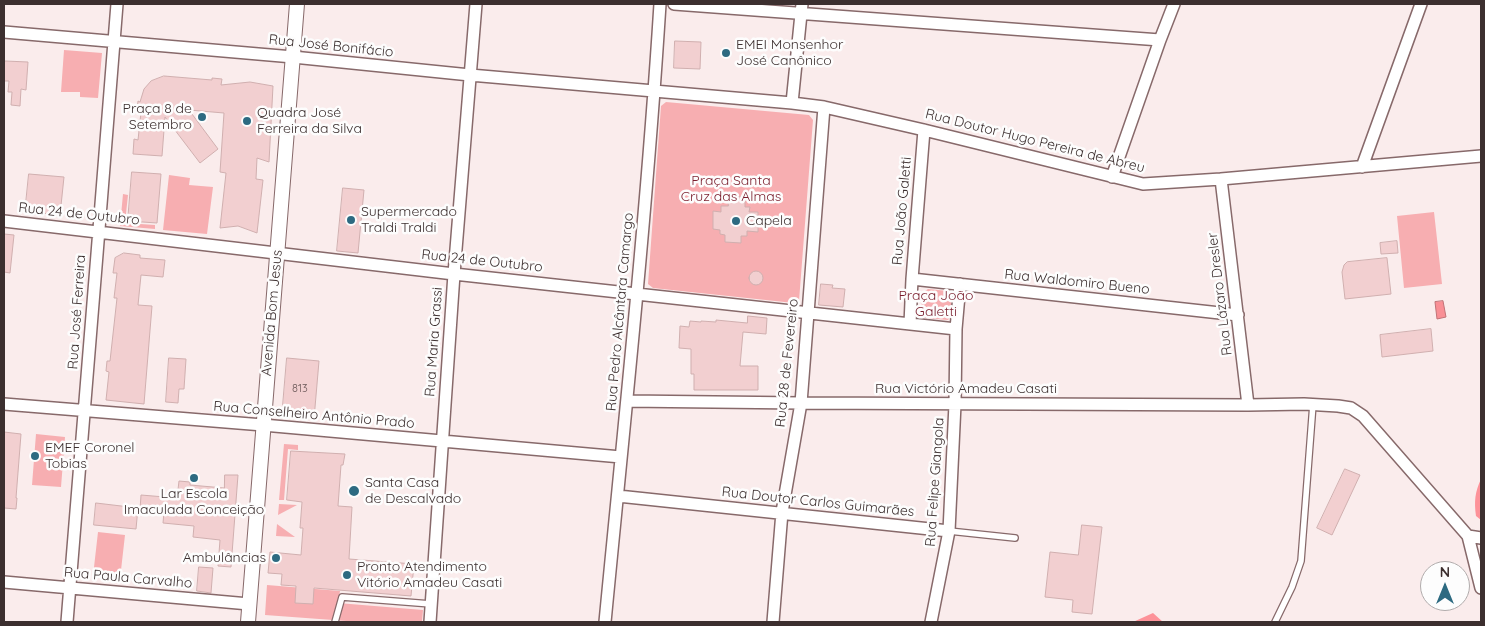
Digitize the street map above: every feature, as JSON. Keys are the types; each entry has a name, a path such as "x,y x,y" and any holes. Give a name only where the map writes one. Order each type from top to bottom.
{"street":[{"name":"Rua José Ferreira","path":"67,622 117,4"},
{"name":"Avenida Bom Jesus","path":"248,622 297,4"},
{"name":"Rua Maria Grassi","path":"430,622 454,274 476,4"},
{"name":"Rua Pedro Alcântara Camargo","path":"605,622 655,91 660,4"},
{"path":"674,4 801,9 1160,40"},
{"path":"1112,177 1174,4"},
{"path":"1362,167 1421,4"},
{"path":"792,103 801,9"},
{"name":"Rua José Bonifácio","path":"4,32 792,103"},
{"name":"Rua Doutor Hugo Pereira de Abreu","path":"792,103 824,107 924,130 1144,184 1481,156"},
{"name":"Rua 28 de Fevereiro","path":"772,622 782,512 801,403 824,107"},
{"name":"Rua João Galetti","path":"910,324 924,130"},
{"name":"Rua Lázaro Dresler","path":"1221,179 1248,405"},
{"name":"Rua 24 de Outubro","path":"4,221 454,274 956,329"},
{"name":"Rua Waldomiro Bueno","path":"912,279 1238,315"},
{"name":"Rua Felipe Giangola","path":"931,622 949,531 955,404 956,329 960,284"},
{"name":"Rua Victório Amadeu Casati","path":"627,401 955,404 1308,404 1351,408 1363,416 1468,536"},
{"name":"Rua Conselheiro Antônio Prado","path":"4,404 621,457"},
{"name":"Rua Doutor Carlos Guimarães","path":"618,496 949,531"},
{"path":"1481,538 1468,536 1481,585"},
{"name":"Rua Paula Carvalho","path":"4,582 250,604"}],"lane":[{"path":"1275,622 1292,587 1301,562 1308,404"},
{"name":"Rua Doutor Carlos Guimarães","path":"949,531 1015,538"},
{"path":"335,622 342,597 431,604"}],"green space":[{"path":"64,50 102,53 98,98 80,97 80,92 61,92"},
{"name":"Praça Santa Cruz das Almas","path":"666,102 809,115 813,120 799,301 794,303 653,288 648,284 661,106"},
{"path":"169,175 190,178 189,185 213,187 207,234 163,230"},
{"path":"123,194 128,195 125,223 155,225 155,229 120,226"},
{"path":"1434,212 1442,284 1404,288 1397,216"},
{"name":"Praça João Galetti","path":"928,289 948,291 952,295 951,316 948,320 925,318 921,314 922,293"},
{"path":"36,434 65,437 61,487 32,485"},
{"path":"284,444 298,445 298,450 288,449 284,500 279,500"},
{"path":"279,504 297,505 278,515"},
{"path":"277,524 295,537 276,536"},
{"path":"98,532 125,535 120,579 93,576"},
{"path":"267,585 340,591 338,603 423,610 422,622 360,622 265,615"}],"shaded area":[{"path":"1443,301 1446,317 1437,319 1435,302"},
{"path":"1481,479 1481,520 1476,516 1475,506 1476,492"},
{"path":"1153,613 1163,622 1133,622"}],"building":[{"path":"675,41 701,42 700,69 674,68"},
{"path":"5,61 28,62 26,90 21,89 20,106 11,105 12,92 8,92 9,81 4,81"},
{"path":"164,76 212,80 212,78 222,79 221,85 250,82 273,86 269,162 257,158 256,179 263,180 257,233 238,226 220,228 226,173 220,172 224,113 189,110 218,149 200,163 165,117 162,156 133,154 134,139 138,140 141,112 137,111 138,101 140,102 144,89 151,81"},
{"path":"132,172 161,174 157,223 128,221"},
{"path":"29,174 64,177 60,215 25,213"},
{"name":"Supermercado Traldi Traldi","path":"343,188 364,190 358,253 337,251"},
{"name":"Capela","path":"728,196 745,197 745,207 750,207 749,212 758,212 758,232 747,231 747,236 741,236 741,243 725,242 725,235 720,234 720,230 713,229 713,211 721,212 721,206 728,206"},
{"path":"4,234 14,235 10,273 4,272"},
{"path":"1397,241 1398,253 1381,254 1380,243"},
{"path":"124,253 140,255 140,258 165,260 163,277 141,275 138,305 152,306 144,404 106,400 109,372 106,371 107,361 110,361 117,298 114,298 117,273 113,273 115,258"},
{"path":"1387,258 1391,294 1345,299 1342,272 1347,262"},
{"path":"756,271 761,273 763,278 761,283 756,285 751,283 749,278 751,273"},
{"path":"821,284 833,285 832,288 845,289 843,307 819,305"},
{"path":"748,316 767,318 766,334 743,332 740,366 758,366 758,390 694,390 694,374 691,374 691,349 679,348 680,326 689,327 690,321 716,322 716,320 747,323"},
{"path":"1431,329 1433,351 1382,357 1380,335"},
{"path":"169,358 186,359 184,389 179,389 178,403 166,402"},
{"path":"287,358 319,361 314,419 282,417"},
{"path":"4,432 21,434 16,509 4,508"},
{"path":"291,451 345,454 343,465 341,465 338,506 352,507 349,559 414,564 411,596 314,588 313,604 295,603 296,586 281,585 282,574 268,573 270,552 301,555 303,528 300,528 302,502 287,500"},
{"path":"1345,469 1360,475 1332,535 1317,528"},
{"path":"225,475 238,475 231,567 218,566 220,540 193,537 194,526 163,523 164,512 140,510 141,495 177,498 179,481 190,482 190,485 224,488"},
{"path":"96,503 138,508 136,529 94,525"},
{"path":"1082,525 1102,527 1092,614 1072,612 1073,600 1045,597 1050,552 1078,555"},
{"path":"199,567 213,568 211,593 197,591"}],"place":[{"name":"EMEI Monsenhor José Canônico","path":"726,53"},
{"name":"Praça 8 de Setembro","path":"202,117"},
{"name":"Quadra José Ferreira da Silva","path":"247,121"},
{"name":"Supermercado Traldi Traldi","path":"351,220"},
{"name":"Capela","path":"736,221"},
{"name":"EMEF Coronel Tobias","path":"35,456"},
{"name":"Lar Escola Imaculada Conceição","path":"194,478"},
{"name":"Santa Casa de Descalvado","path":"354,491"},
{"name":"Ambulâncias","path":"276,558"},
{"name":"Pronto Atendimento Vitório Amadeu Casati","path":"347,575"}]}
